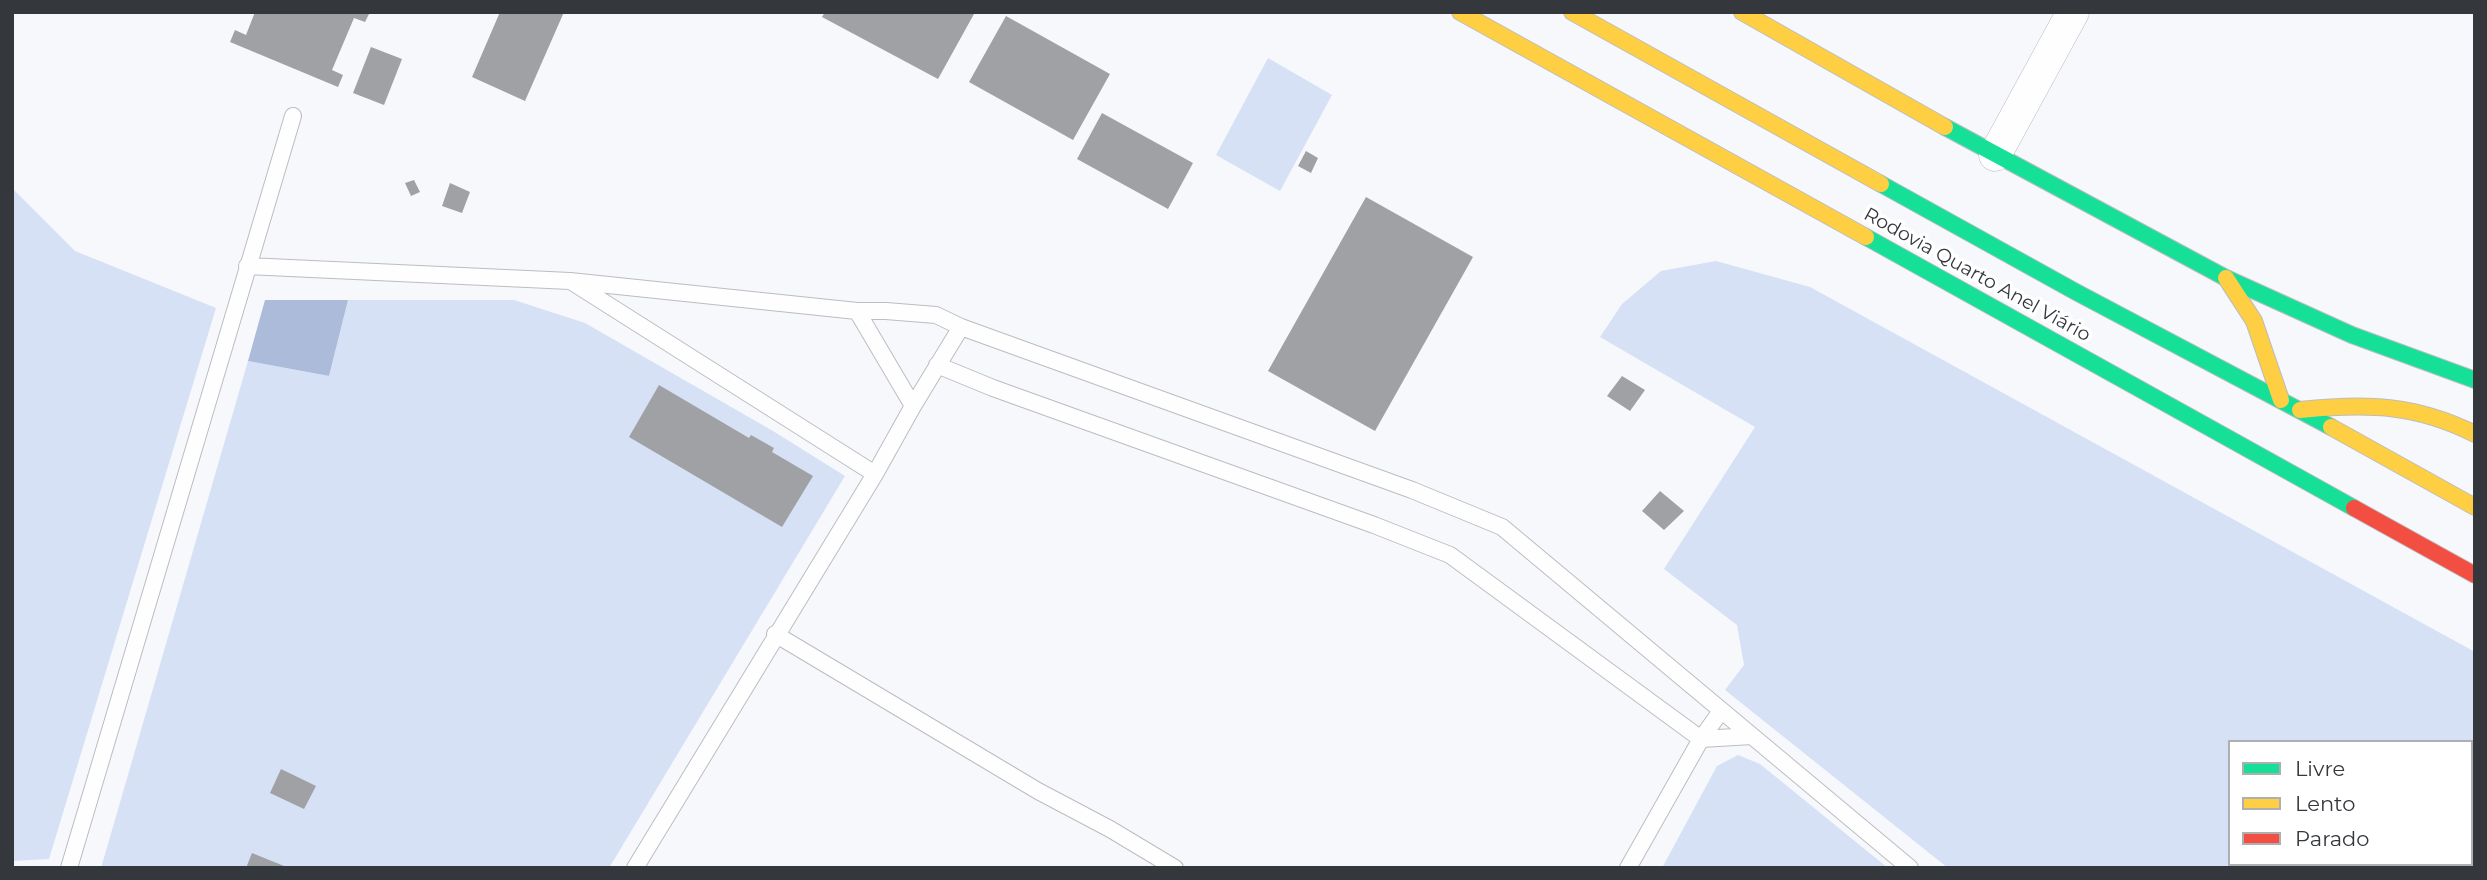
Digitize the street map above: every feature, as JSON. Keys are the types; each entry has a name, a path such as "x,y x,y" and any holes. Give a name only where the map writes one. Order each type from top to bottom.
{"main road":[{"name":"Rodovia Quarto Anel Viário","path":"1460,12 2475,575"},
{"name":"Rodovia Quarto Anel Viário","path":"1572,12 2076,292 2300,410 2475,507"},
{"path":"1742,12 1995,155 2227,278 2352,335 2475,380"},
{"path":"2227,278 2253,321 2281,400"},
{"path":"2300,410 2344,404 2388,406 2431,413 2475,434"}],"street":[{"path":"1995,155 2073,12"}],"lane":[{"path":"69,868 293,116"},
{"path":"247,266 570,281 857,311 936,315 961,327 1412,490 1502,527 1910,868"},
{"path":"570,281 875,474"},
{"path":"857,311 913,407"},
{"path":"635,868 875,474 961,327"},
{"path":"937,365 1450,555 1701,739 1752,736"},
{"path":"775,635 1038,791 1175,868"},
{"path":"1628,868 1701,739 1721,711"}],"shaded area":[{"path":"1268,58 1332,95 1280,191 1216,155"},
{"path":"12,188 75,251 216,308 49,859 12,861"},
{"path":"1716,261 1810,287 2475,652 2475,868 1948,868 1725,690 1744,665 1737,625 1664,569 1755,427 1600,337 1622,304 1661,271"},
{"path":"265,300 348,300 329,376 248,361"},
{"path":"348,300 514,300 585,323 773,431 845,476 609,868 101,868 248,361 329,376"},
{"path":"1738,755 1760,764 1888,868 1662,868 1717,766"}],"building":[{"path":"255,12 370,12 365,22 354,18 332,70 343,75 338,87 230,42 235,30 246,35"},
{"path":"500,12 564,12 525,101 472,77"},
{"path":"825,12 974,14 938,79 822,17"},
{"path":"1006,16 1110,74 1073,140 969,82"},
{"path":"371,47 402,59 384,105 353,93"},
{"path":"1102,113 1193,163 1168,209 1077,159"},
{"path":"1306,151 1318,158 1311,173 1298,166"},
{"path":"414,180 420,192 411,196 405,183"},
{"path":"450,183 470,192 462,213 442,206"},
{"path":"1366,197 1473,257 1375,431 1268,371"},
{"path":"1622,376 1645,390 1630,411 1607,396"},
{"path":"659,385 749,438 751,435 774,448 772,452 813,476 782,527 629,437"},
{"path":"1660,491 1684,511 1664,530 1642,511"},
{"path":"281,769 316,786 304,809 270,793"},
{"path":"252,853 289,868 246,868"}],"traffic: fast":[{"path":"1945,127 2226,278 2352,335 2475,380"},
{"path":"1881,184 2076,292 2331,427"},
{"path":"1866,237 2354,508"}],"traffic: slow":[{"path":"1460,12 1866,237"},
{"path":"1572,12 1881,184"},
{"path":"1742,12 1945,127"},
{"path":"2226,278 2254,321 2281,400"},
{"path":"2300,410 2390,408 2432,417 2475,434"},
{"path":"2331,427 2475,507"}],"traffic: jam":[{"path":"2354,508 2475,575"}]}
